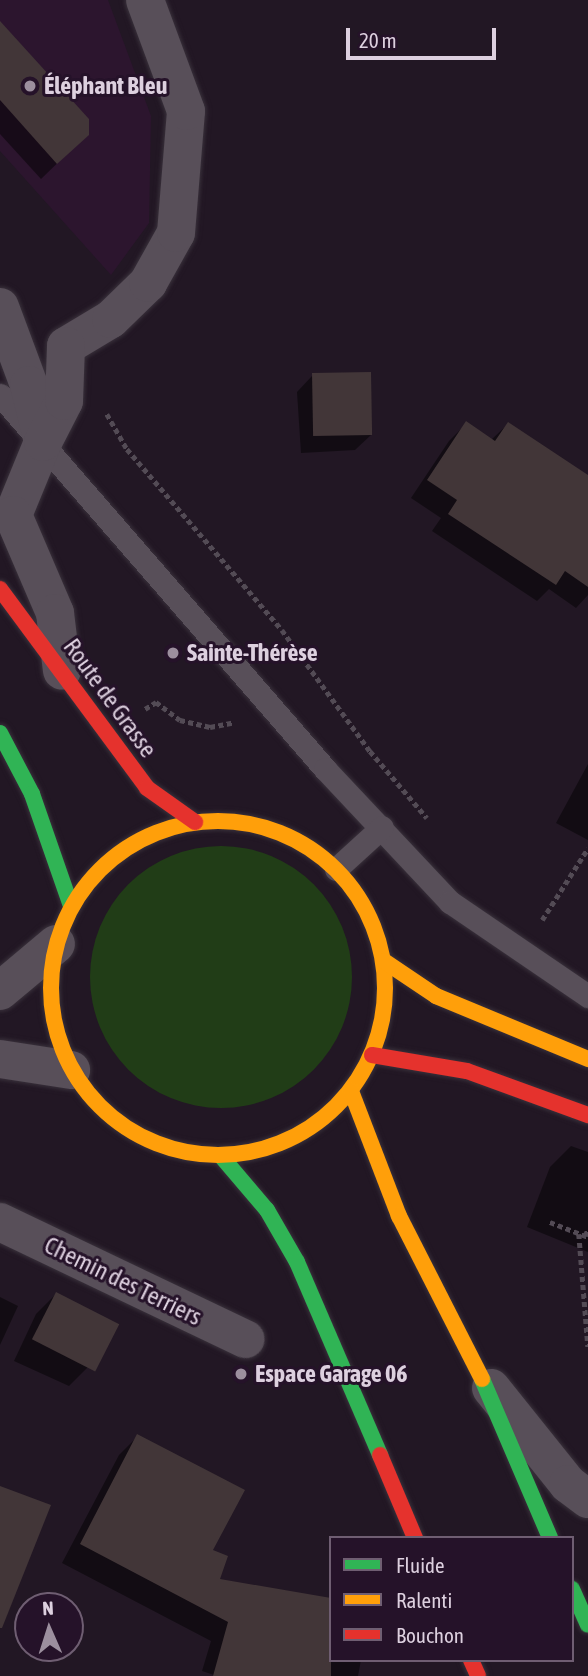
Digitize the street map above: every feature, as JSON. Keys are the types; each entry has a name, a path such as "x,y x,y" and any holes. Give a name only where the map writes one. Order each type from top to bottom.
{"main road":[{"name":"Route de Grasse","path":"0,589 147,788 195,822"},
{"path":"0,733 32,794 71,906"},
{"path":"195,822 246,823 295,839 336,869 367,912 384,961 384,1009 372,1055 351,1091 315,1125 270,1148 221,1156 161,1147 108,1117 71,1070 50,1008 55,944 71,906 94,875 123,849 158,832 195,822"},
{"path":"384,961 436,996 588,1059"},
{"path":"372,1055 467,1071 588,1115"},
{"path":"351,1091 399,1216 478,1373 549,1536"},
{"path":"221,1156 267,1210 297,1262 414,1536"},
{"path":"574,1594 588,1625"}],"street":[{"path":"66,346 111,319 148,284 176,233 186,111 145,0"},
{"path":"1,310 66,346"},
{"path":"1,310 29,384 43,443"},
{"path":"62,671 55,613 13,515 64,401 66,346"},
{"path":"0,991 55,944"},
{"path":"0,1059 71,1070"},
{"name":"Chemin des Terriers","path":"0,1222 245,1339"},
{"path":"478,1373 568,1484 588,1499"}],"lane":[{"path":"0,394 162,585 450,902 588,996"},
{"path":"336,869 382,827"}],"path":[{"path":"102,406 127,449 282,630 370,751 434,825"},
{"path":"139,713 156,702 180,720 210,727 243,721"},
{"path":"530,916 540,924 588,848"},
{"path":"550,1222 584,1236"},
{"path":"588,1229 584,1236 588,1347"}],"shaded area":[{"path":"0,0 108,0 151,116 149,223 111,275 0,151"}],"green space":[{"path":"208,846 234,846 259,851 283,861 314,884 337,915 347,939 352,977 347,1015 337,1039 314,1070 283,1093 259,1103 234,1108 208,1108 183,1103 159,1093 138,1079 119,1060 105,1039 95,1015 90,990 90,964 95,939 105,915 119,894 138,875 159,861 183,851"}],"building":[{"name":"Éléphant Bleu","path":"0,21 89,119 89,135 57,164 0,100"},
{"path":"371,372 372,435 313,436 312,373"},
{"path":"466,421 495,441 508,422 588,475 588,587 565,571 556,585 448,514 457,500 427,480"},
{"path":"56,1292 119,1324 95,1371 32,1339"},
{"path":"137,1434 245,1490 213,1550 228,1556 220,1579 329,1598 331,1676 213,1676 228,1622 80,1544"},
{"path":"0,1486 51,1505 0,1628"}],"traffic: fast":[{"path":"0,733 32,794 71,906"},
{"path":"221,1156 267,1210 297,1262 380,1455"},
{"path":"482,1379 549,1536"},
{"path":"574,1594 588,1625"}],"traffic: slow":[{"path":"218,821 266,828 282,834 311,849 336,870 357,895 372,924 378,940 385,988 378,1036 372,1052 357,1081 336,1106 311,1127 282,1142 266,1148 218,1155 170,1148 154,1142 125,1127 100,1106 79,1081 64,1052 58,1036 51,988 58,940 64,924 79,895 100,870 125,849 154,834 170,828 218,821"},
{"path":"384,961 436,996 588,1059"},
{"path":"351,1091 399,1216 482,1379"}],"traffic: jam":[{"path":"0,589 147,788 195,822"},
{"path":"372,1055 467,1071 588,1115"},
{"path":"380,1455 414,1536"},
{"path":"472,1662 478,1676"}],"place":[{"name":"Éléphant Bleu","path":"30,86"},
{"name":"Sainte-Thérèse","path":"173,653"},
{"name":"Espace Garage 06","path":"241,1374"}]}
